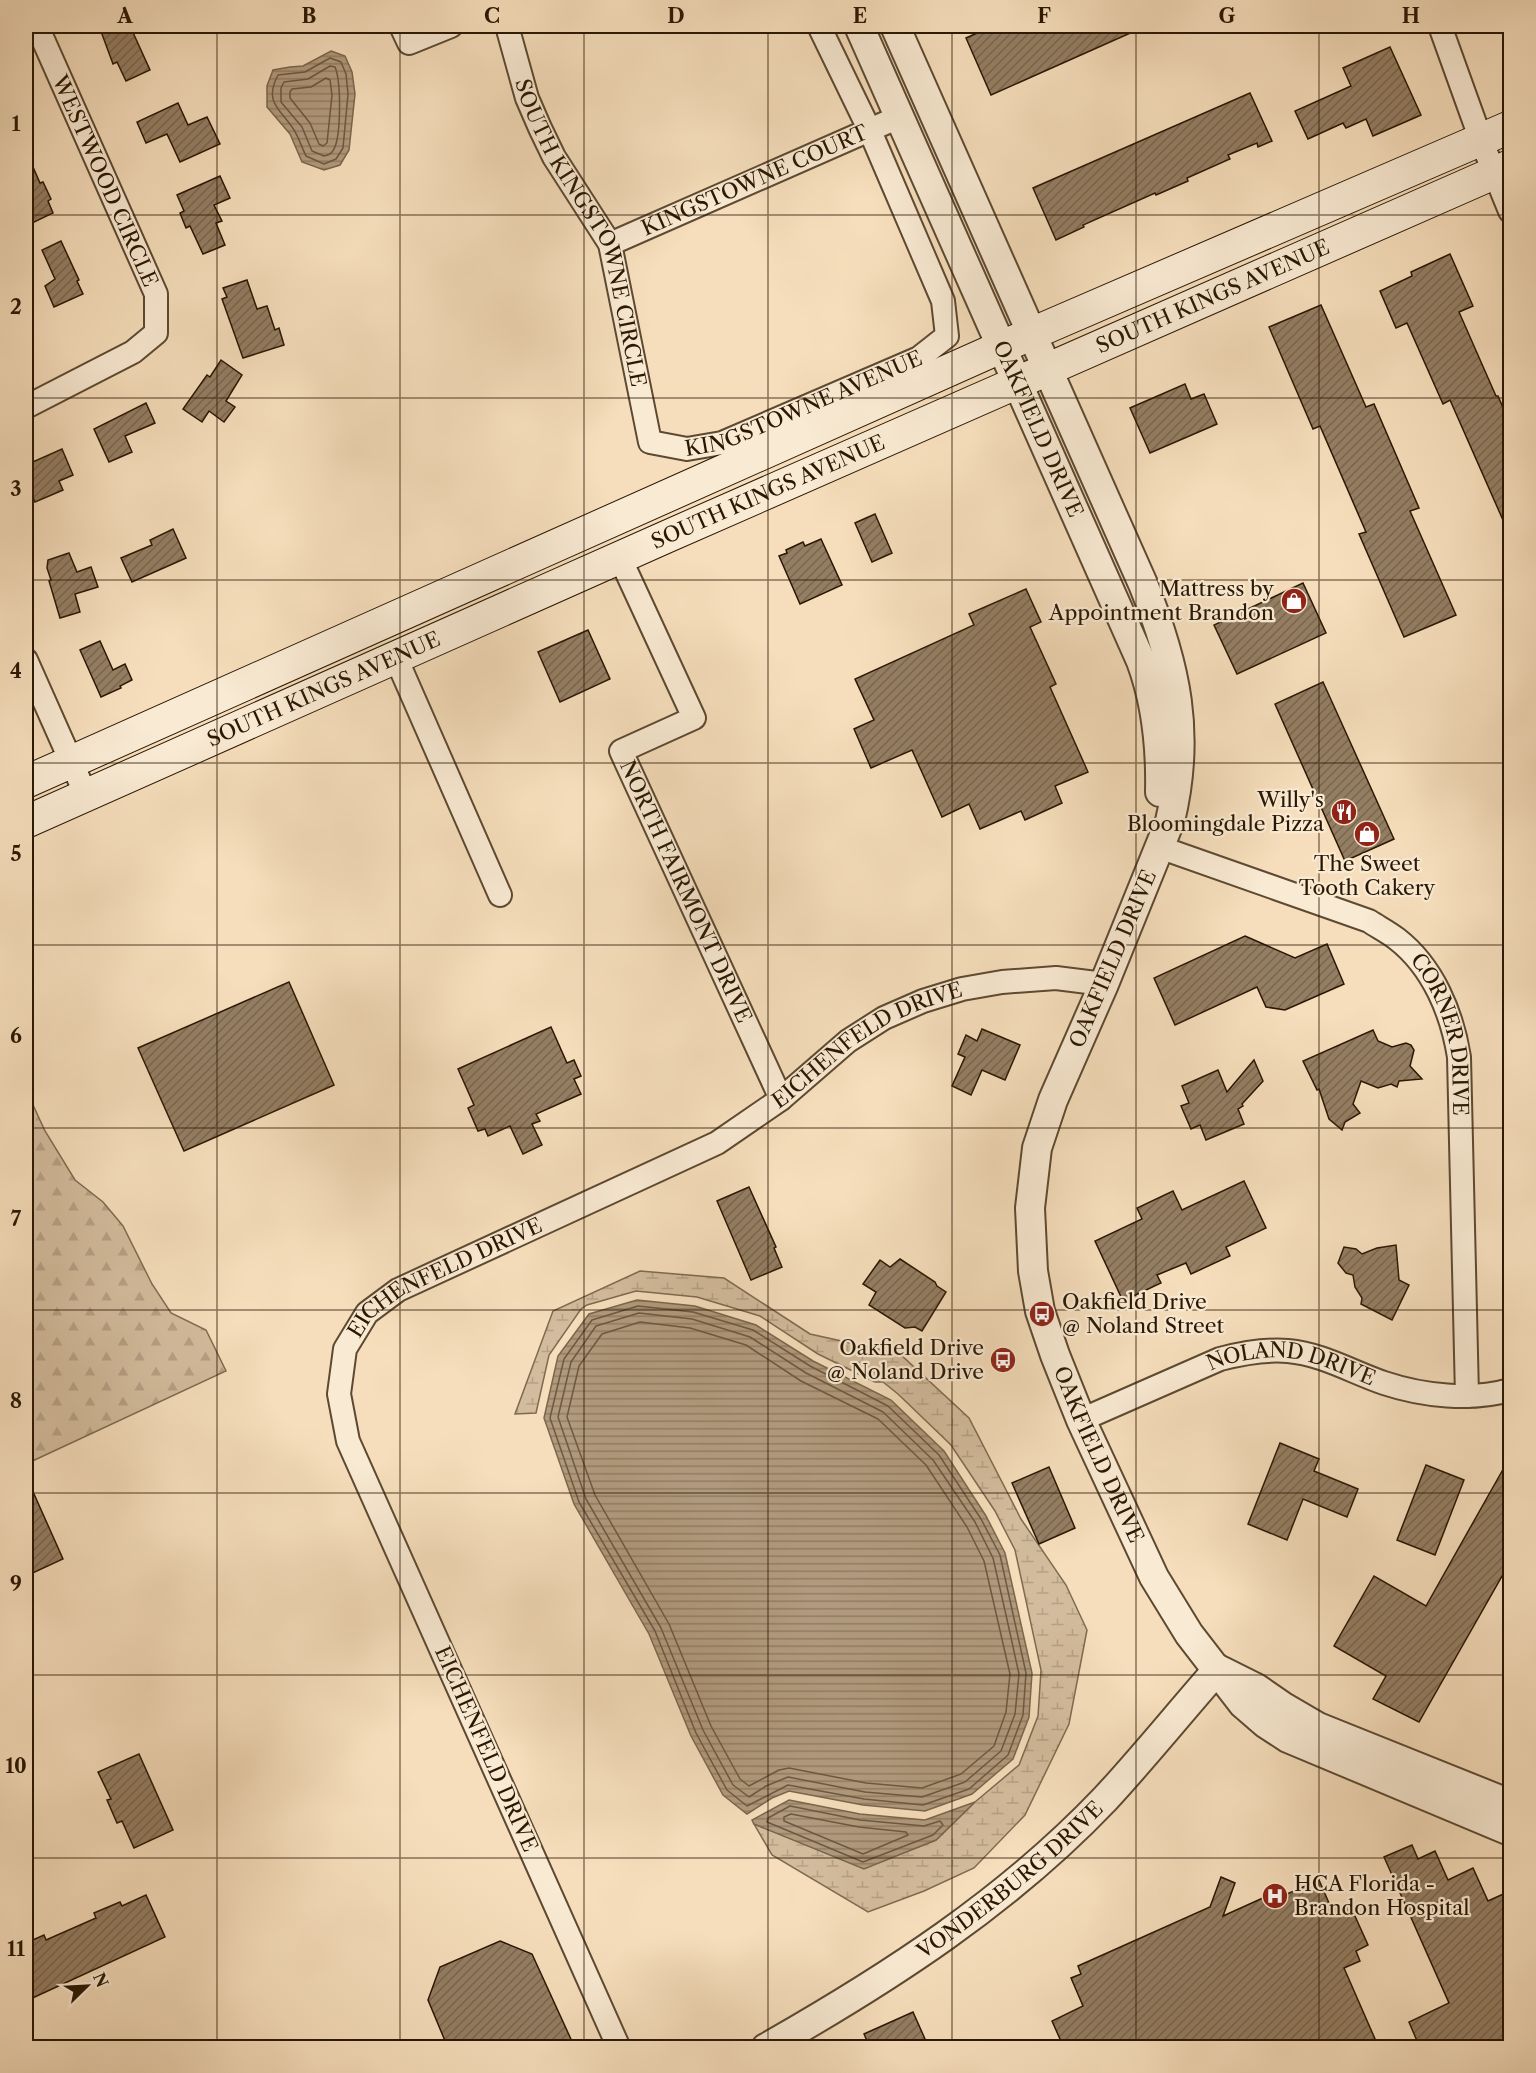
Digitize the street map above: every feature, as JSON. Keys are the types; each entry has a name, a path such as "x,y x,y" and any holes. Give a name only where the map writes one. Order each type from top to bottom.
{"main road":[{"name":"SOUTH KINGS AVENUE","path":"26,782 1032,333 1510,127"},
{"name":"SOUTH KINGS AVENUE","path":"26,822 1502,169"},
{"path":"666,537 674,516 689,503 759,471 876,403"}],"street":[{"name":"WESTWOOD CIRCLE","path":"26,407 133,352 156,333 156,294 37,26"},
{"path":"401,26 409,43 451,26"},
{"name":"SOUTH KINGSTOWNE CIRCLE","path":"507,26 527,98 554,158 610,244 650,442"},
{"path":"819,26 870,131"},
{"name":"OAKFIELD DRIVE","path":"859,26 1141,661 1155,705 1160,750 1160,847"},
{"name":"OAKFIELD DRIVE","path":"895,26 1143,584 1170,657 1179,714 1179,764 1172,815 1104,984 1053,1100 1038,1148 1030,1208 1032,1271 1040,1311 1081,1420 1154,1577 1189,1634 1243,1704 1265,1723 1288,1738 1431,1785 1510,1804"},
{"path":"1440,26 1481,140 1502,169 1510,211"},
{"name":"KINGSTOWNE COURT","path":"610,244 899,117"},
{"name":"KINGSTOWNE AVENUE","path":"650,442 687,449 722,443 919,358 947,336 943,302 870,131"},
{"name":"NORTH FAIRMONT DRIVE","path":"621,558 694,718 621,751 781,1099"},
{"path":"396,658 500,895"},
{"path":"26,660 86,795"},
{"name":"CORNER DRIVE","path":"1160,847 1369,921 1398,940 1419,961 1434,984 1447,1008 1455,1032 1459,1057 1467,1396"},
{"name":"EICHENFELD DRIVE","path":"619,2048 348,1441 339,1394 345,1349 367,1313 398,1290 717,1143 781,1099 848,1041 884,1018 923,1001 962,989 1002,982 1056,978 1104,984"},
{"name":"NOLAND DRIVE","path":"1081,1420 1220,1359 1244,1353 1268,1351 1289,1351 1312,1356 1395,1385 1426,1392 1467,1396 1510,1390"},
{"name":"VONDERBURG DRIVE","path":"766,2048 911,1961 986,1906 1031,1869 1104,1800 1218,1669"},
{"name":"OAKFIELD DRIVE","path":"1431,1785 1510,1831"}],"green space":[{"path":"26,1061 28,1094 45,1131 75,1180 103,1202 123,1226 152,1284 171,1313 206,1330 226,1371 26,1464"},
{"path":"640,1271 724,1278 810,1334 900,1354 969,1418 1021,1519 1066,1585 1087,1630 1069,1724 1025,1815 974,1868 924,1891 868,1912 772,1855 754,1824 864,1868 936,1840 975,1802 1019,1765 1038,1716 1041,1670 1015,1550 995,1511 951,1445 883,1382 875,1382 818,1354 760,1316 697,1297 636,1291 587,1305 581,1309 549,1355 536,1413 515,1414 553,1311"}],"water":[{"path":"331,51 345,56 352,72 355,94 349,150 340,165 324,170 302,162 290,134 267,107 267,86 273,70 303,66"},
{"path":"637,1300 695,1306 756,1325 813,1361 891,1400 944,1451 986,1516 1005,1553 1032,1673 1029,1717 1013,1759 972,1794 925,1811 863,1805 789,1791 772,1798 747,1814 723,1795 691,1736 649,1634 574,1504 544,1418 558,1356 589,1314"},
{"path":"789,1800 860,1814 925,1820 975,1802 936,1840 864,1869 754,1824 752,1820"}],"building":[{"path":"99,26 130,26 150,70 126,81 117,62 113,64"},
{"path":"993,26 1146,26 991,95 966,38"},
{"path":"1390,47 1421,115 1373,136 1366,119 1346,128 1343,123 1308,139 1295,111 1351,86 1343,68"},
{"path":"1250,93 1272,141 1258,147 1257,143 1228,155 1230,159 1187,178 1188,181 1083,225 1084,227 1056,240 1033,188"},
{"path":"178,103 188,125 207,117 220,144 180,162 167,134 146,143 137,122"},
{"path":"26,151 40,183 43,182 51,199 48,201 53,213 30,224 26,215"},
{"path":"220,176 230,198 214,205 222,221 216,223 225,245 203,254 190,226 186,228 180,213 184,211 177,195"},
{"path":"61,241 83,294 54,307 45,286 55,279 42,250"},
{"path":"1450,254 1473,306 1459,312 1510,424 1510,536 1450,400 1443,404 1407,323 1396,328 1380,291 1412,276 1411,272"},
{"path":"247,280 257,309 267,306 275,330 279,328 284,345 243,358 222,299 227,297 223,288"},
{"path":"1321,305 1366,407 1374,404 1419,508 1410,511 1456,615 1404,637 1359,534 1366,532 1320,426 1313,429 1269,327"},
{"path":"221,360 242,375 226,401 235,407 224,422 209,411 202,422 183,409 207,375 210,377"},
{"path":"1185,384 1191,399 1204,394 1217,424 1150,453 1130,408"},
{"path":"146,403 155,423 125,436 132,452 109,462 94,429"},
{"path":"62,449 73,475 59,481 63,490 35,502 26,481 26,465"},
{"path":"875,514 892,553 872,562 855,523"},
{"path":"173,529 186,558 132,582 121,558 152,545 150,540"},
{"path":"821,539 842,585 800,604 779,556 803,542 805,546"},
{"path":"69,553 77,572 91,567 98,587 75,594 80,612 60,618 49,581 51,580 47,568 48,560"},
{"path":"1303,583 1326,633 1237,674 1214,625"},
{"path":"1026,589 1041,622 1030,627 1056,684 1050,687 1088,772 1055,786 1062,803 1025,820 1021,811 980,829 969,804 942,817 912,750 871,768 854,729 874,720 855,679 974,625 969,614"},
{"path":"588,630 610,679 560,702 538,652"},
{"path":"100,641 113,670 125,664 132,680 101,697 80,650"},
{"path":"1323,682 1394,839 1345,861 1275,704"},
{"path":"1245,936 1295,958 1327,944 1344,984 1285,1010 1266,1007 1257,987 1175,1025 1154,978"},
{"path":"289,982 334,1085 184,1151 138,1048"},
{"path":"551,1027 567,1063 574,1060 581,1076 574,1079 581,1094 536,1114 540,1121 532,1124 542,1145 523,1154 510,1126 488,1136 485,1129 478,1131 468,1108 474,1105 458,1069"},
{"path":"982,1029 1020,1045 1005,1080 982,1070 971,1095 952,1086 965,1057 958,1054 966,1035 977,1041"},
{"path":"1373,1030 1378,1041 1392,1047 1406,1043 1411,1045 1414,1050 1410,1066 1422,1079 1399,1081 1397,1087 1391,1084 1378,1088 1361,1081 1353,1104 1360,1113 1345,1122 1342,1130 1329,1119 1319,1089 1317,1090 1303,1061"},
{"path":"1254,1060 1263,1081 1238,1109 1244,1124 1206,1140 1200,1125 1191,1129 1181,1106 1189,1103 1182,1086 1218,1070 1227,1092"},
{"path":"1244,1181 1266,1228 1226,1247 1230,1256 1191,1274 1186,1263 1157,1275 1161,1283 1123,1301 1095,1241 1142,1219 1137,1208 1173,1191 1182,1210"},
{"path":"749,1187 776,1247 774,1248 782,1267 751,1280 717,1201"},
{"path":"1396,1245 1399,1280 1409,1285 1392,1320 1361,1304 1362,1298 1355,1287 1353,1275 1346,1273 1338,1263 1344,1247 1356,1249 1362,1254 1377,1248"},
{"path":"900,1259 946,1292 922,1331 915,1327 905,1328 869,1305 876,1292 863,1284 880,1260 890,1267"},
{"path":"1280,1443 1319,1459 1314,1471 1358,1489 1347,1517 1303,1499 1287,1540 1248,1524"},
{"path":"1510,1457 1510,1562 1419,1722 1373,1699 1386,1676 1334,1646 1374,1576 1426,1606"},
{"path":"1426,1465 1464,1480 1435,1555 1397,1540"},
{"path":"1049,1467 1075,1528 1039,1544 1012,1483"},
{"path":"26,1476 63,1559 26,1576"},
{"path":"139,1754 173,1830 134,1848 122,1821 117,1823 107,1800 111,1799 98,1772"},
{"path":"1412,1845 1418,1859 1435,1851 1448,1880 1473,1868 1488,1901 1510,1891 1510,2048 1420,2048 1409,2022 1449,2003 1384,1857"},
{"path":"1221,1877 1235,1883 1223,1916 1276,1892 1278,1898 1319,1880 1332,1910 1349,1903 1368,1945 1356,1951 1360,1961 1344,1968 1379,2048 1064,2048 1052,2021 1083,2006 1071,1978 1081,1974 1078,1966 1210,1907"},
{"path":"146,1895 165,1937 26,2001 26,1943 44,1935 46,1940 96,1918 94,1913 120,1902 122,1906"},
{"path":"500,1941 532,1954 575,2048 448,2048 428,2000 440,1967"},
{"path":"913,2012 929,2048 870,2048 864,2034"}],"place":[{"name":"Mattress by Appointment Brandon","path":"1294,601"},
{"name":"Willy's Bloomingdale Pizza","path":"1344,812"},
{"name":"The Sweet Tooth Cakery","path":"1367,834"},
{"name":"Oakfield Drive @ Noland Street","path":"1042,1314"},
{"name":"Oakfield Drive @ Noland Drive","path":"1003,1360"},
{"name":"HCA Florida - Brandon Hospital","path":"1275,1896"}]}
